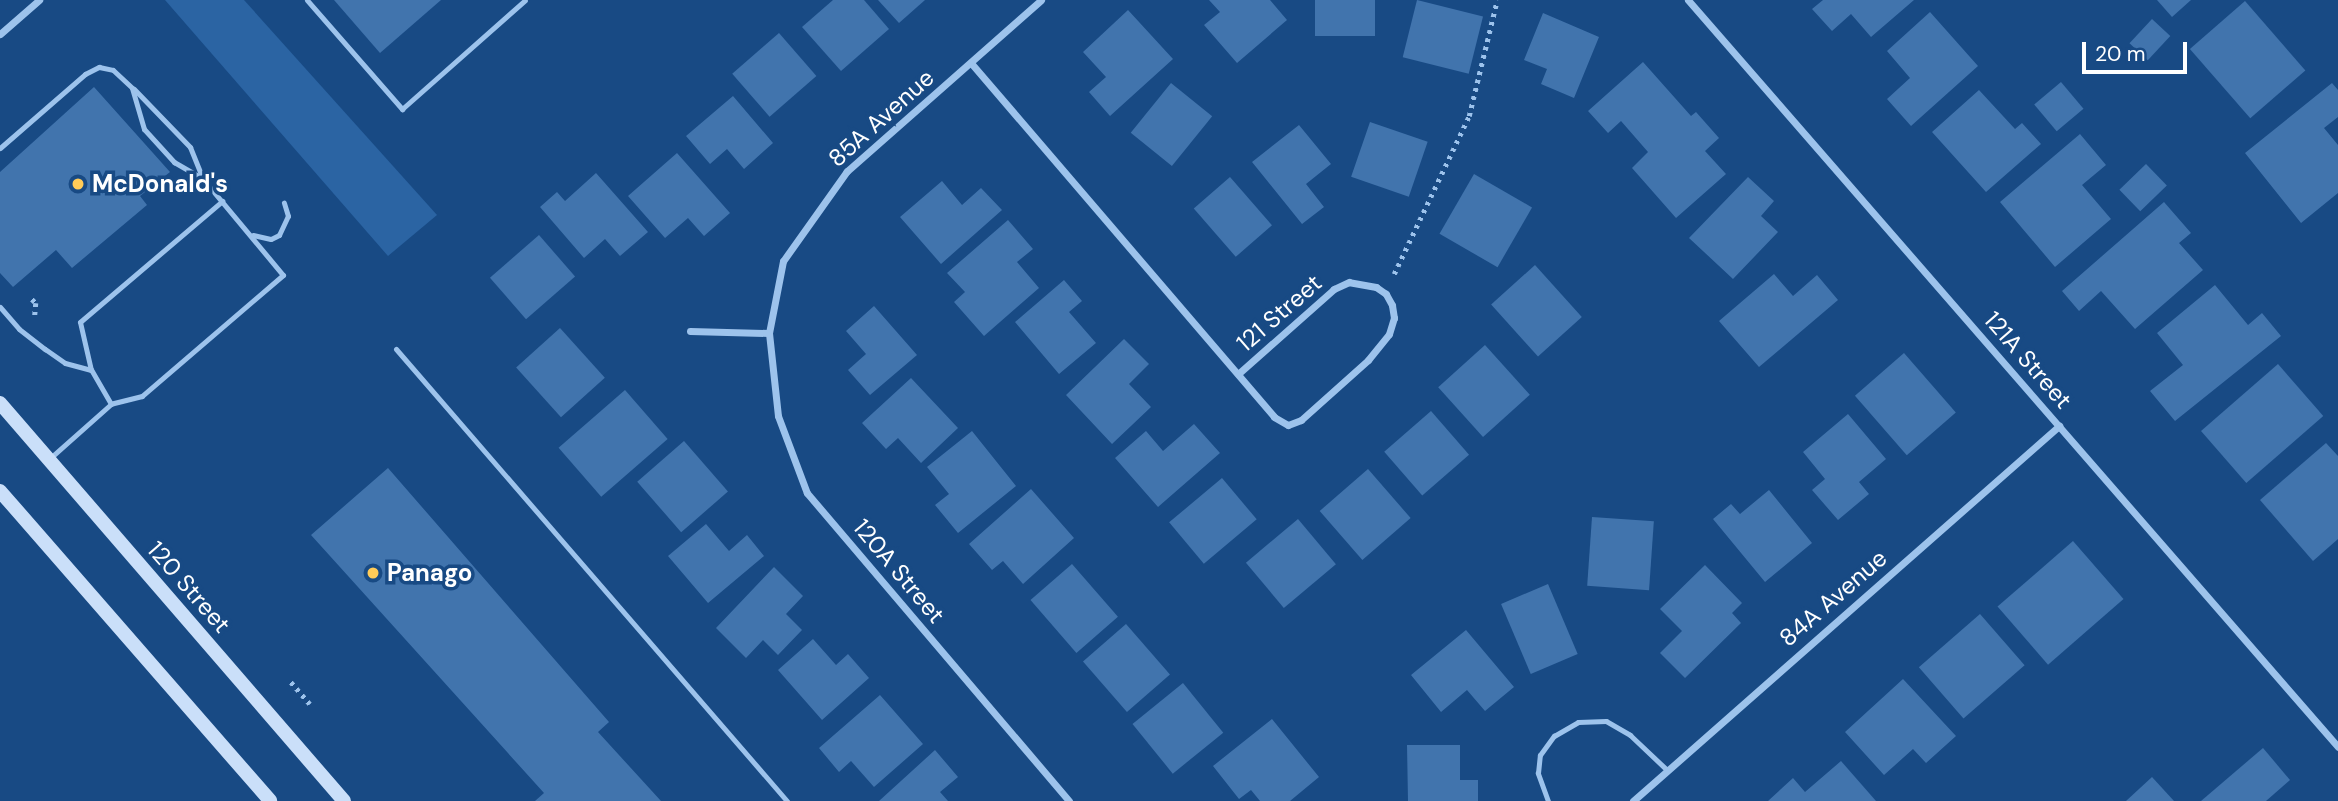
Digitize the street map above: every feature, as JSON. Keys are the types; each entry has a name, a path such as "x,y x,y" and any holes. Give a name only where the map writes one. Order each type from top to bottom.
{"main road":[{"name":"120 Street","path":"0,403 344,801"},
{"path":"0,491 271,801"}],"street":[{"path":"0,34 39,0"},
{"name":"85A Avenue","path":"769,332 783,261 847,171 1041,0"},
{"name":"121A Street","path":"1688,0 2338,747"},
{"name":"121 Street","path":"971,63 1274,417 1288,425 1301,420 1380,348 1390,334 1394,318 1392,305 1386,295 1376,288 1349,282 1334,289 1238,374"},
{"path":"690,331 769,332"},
{"name":"120A Street","path":"769,332 778,416 807,493 1065,800"},
{"name":"84A Avenue","path":"1633,801 1666,769 2059,426"}],"lane":[{"path":"307,0 402,109 525,0"},
{"path":"0,148 85,74 99,67 113,70 190,147 203,179 283,275 142,396 111,404 49,459"},
{"path":"132,88 144,129 174,162 203,179"},
{"path":"111,404 91,370 79,322 222,201"},
{"path":"250,234 271,239 279,235 288,216 284,203"},
{"path":"0,307 19,329 65,363 91,370"},
{"path":"396,349 787,801"},
{"path":"1548,801 1538,773 1540,755 1554,736 1578,722 1606,721 1630,734 1666,769"}],"path":[{"path":"1394,274 1469,116 1497,0"},
{"path":"291,682 310,704"}],"shaded area":[{"path":"165,0 244,0 437,215 388,256"}],"building":[{"path":"334,0 441,0 380,53"},
{"path":"833,0 864,0 889,29 841,71 802,27"},
{"path":"878,0 925,0 899,23"},
{"path":"1209,0 1270,0 1287,20 1237,63 1204,25 1220,12"},
{"path":"1315,0 1375,0 1375,36 1315,36"},
{"path":"1417,0 1483,16 1469,74 1403,57"},
{"path":"1823,0 1914,0 1871,37 1851,14 1832,31 1812,9"},
{"path":"2157,0 2191,0 2172,17"},
{"path":"2245,1 2305,70 2250,118 2190,49"},
{"path":"1128,10 1173,59 1110,116 1089,92 1106,77 1083,52"},
{"path":"1930,12 1978,66 1911,126 1887,99 1910,78 1887,51"},
{"path":"1543,13 1599,37 1574,98 1541,84 1547,69 1524,60"},
{"path":"2152,19 2170,36 2148,60 2129,43"},
{"path":"779,33 816,76 770,117 732,74"},
{"path":"1643,62 1691,116 1696,112 1719,138 1705,151 1726,174 1676,218 1632,168 1648,152 1621,121 1608,133 1588,111"},
{"path":"2061,82 2083,109 2057,131 2034,104"},
{"path":"1171,83 1212,116 1172,166 1131,133"},
{"path":"2332,83 2338,90 2338,117 2324,128 2338,145 2338,193 2301,223 2245,153"},
{"name":"McDonald's","path":"94,87 170,172 140,196 147,205 72,268 56,250 13,287 0,273 0,172"},
{"path":"1979,90 2015,129 2022,123 2041,144 1986,192 1932,132"},
{"path":"733,96 773,143 744,169 727,149 710,164 686,136"},
{"path":"1370,122 1428,142 1409,197 1351,177"},
{"path":"1299,125 1331,164 1306,184 1324,207 1302,224 1252,162"},
{"path":"2080,134 2106,165 2082,185 2111,219 2055,267 2000,202"},
{"path":"677,153 730,213 704,236 688,218 665,238 628,196"},
{"path":"2146,164 2167,186 2140,211 2119,190"},
{"path":"596,173 648,232 620,256 605,239 584,258 540,207 557,192 565,201"},
{"path":"1474,174 1532,208 1498,267 1440,234"},
{"path":"1230,177 1272,225 1236,257 1194,208"},
{"path":"1748,177 1774,201 1761,216 1778,232 1733,279 1689,238"},
{"path":"942,181 962,205 981,188 1002,210 941,264 900,217"},
{"path":"2164,202 2191,233 2179,243 2203,270 2135,329 2101,291 2079,311 2062,291"},
{"path":"1008,220 1033,249 1017,262 1039,288 984,336 954,302 965,292 947,273"},
{"path":"539,235 575,277 526,319 490,278"},
{"path":"1535,265 1582,317 1538,356 1491,304"},
{"path":"1774,274 1793,296 1817,275 1838,300 1759,367 1719,321"},
{"path":"1064,280 1082,301 1069,312 1096,343 1059,374 1015,322"},
{"path":"2215,285 2248,325 2262,313 2281,336 2175,421 2150,391 2183,365 2157,333"},
{"path":"874,306 917,355 870,395 848,370 866,354 846,331"},
{"path":"560,328 605,378 561,417 516,367"},
{"path":"1124,339 1149,364 1129,384 1151,407 1112,444 1066,395"},
{"path":"1485,345 1530,395 1483,437 1438,387"},
{"path":"1904,353 1956,413 1907,455 1855,396"},
{"path":"2278,364 2323,416 2246,483 2201,431"},
{"path":"911,378 958,428 921,463 898,438 886,449 862,423"},
{"path":"625,390 668,439 601,497 559,448"},
{"path":"1431,411 1469,455 1422,495 1384,452"},
{"path":"1848,414 1886,459 1859,482 1869,494 1838,520 1812,490 1825,479 1803,452"},
{"path":"1194,424 1220,453 1158,507 1115,458 1146,431 1163,451"},
{"path":"972,431 1016,486 958,533 935,505 949,494 927,467"},
{"path":"684,441 728,492 681,532 637,482"},
{"path":"2326,443 2338,456 2338,539 2313,561 2260,500"},
{"path":"388,468 609,722 598,732 661,801 535,801 544,793 311,535"},
{"path":"1368,469 1411,518 1362,560 1320,511"},
{"path":"1222,478 1257,519 1204,564 1169,522"},
{"path":"1031,489 1074,538 1023,584 1003,561 992,570 969,544"},
{"path":"1769,490 1812,543 1765,582 1713,519 1731,504 1740,514"},
{"path":"1592,517 1654,521 1649,590 1587,586"},
{"path":"1298,519 1336,564 1284,608 1246,563"},
{"path":"706,524 729,551 747,535 764,556 708,603 668,556"},
{"path":"2073,541 2124,599 2048,665 1998,607"},
{"path":"1072,564 1118,617 1076,653 1030,600"},
{"path":"1705,565 1742,603 1732,613 1741,623 1685,678 1660,653 1682,631 1660,609"},
{"path":"774,567 803,596 786,614 802,630 778,655 763,640 746,658 716,628"},
{"path":"1548,584 1578,654 1531,674 1501,604"},
{"path":"1980,614 2025,665 1963,718 1919,667"},
{"path":"1126,624 1170,675 1127,712 1083,661"},
{"path":"1466,630 1514,687 1485,711 1467,690 1441,712 1411,675"},
{"path":"813,639 836,665 848,654 869,678 822,720 778,670"},
{"path":"1903,679 1956,736 1926,763 1913,749 1884,775 1845,732"},
{"path":"1183,683 1223,733 1173,774 1132,724"},
{"path":"880,695 923,744 874,787 851,761 839,772 819,748"},
{"path":"1272,719 1319,777 1290,801 1260,801 1251,790 1239,799 1213,766"},
{"path":"1407,745 1460,745 1460,780 1478,780 1478,801 1408,801"},
{"path":"2263,748 2290,780 2266,801 2201,801"},
{"path":"935,750 958,777 940,792 948,801 879,801"},
{"path":"1841,761 1876,801 1768,801 1793,778 1805,792"},
{"path":"2152,777 2174,801 2126,801"}],"place":[{"name":"McDonald's","path":"78,184"},
{"name":"Panago","path":"373,573"}]}
